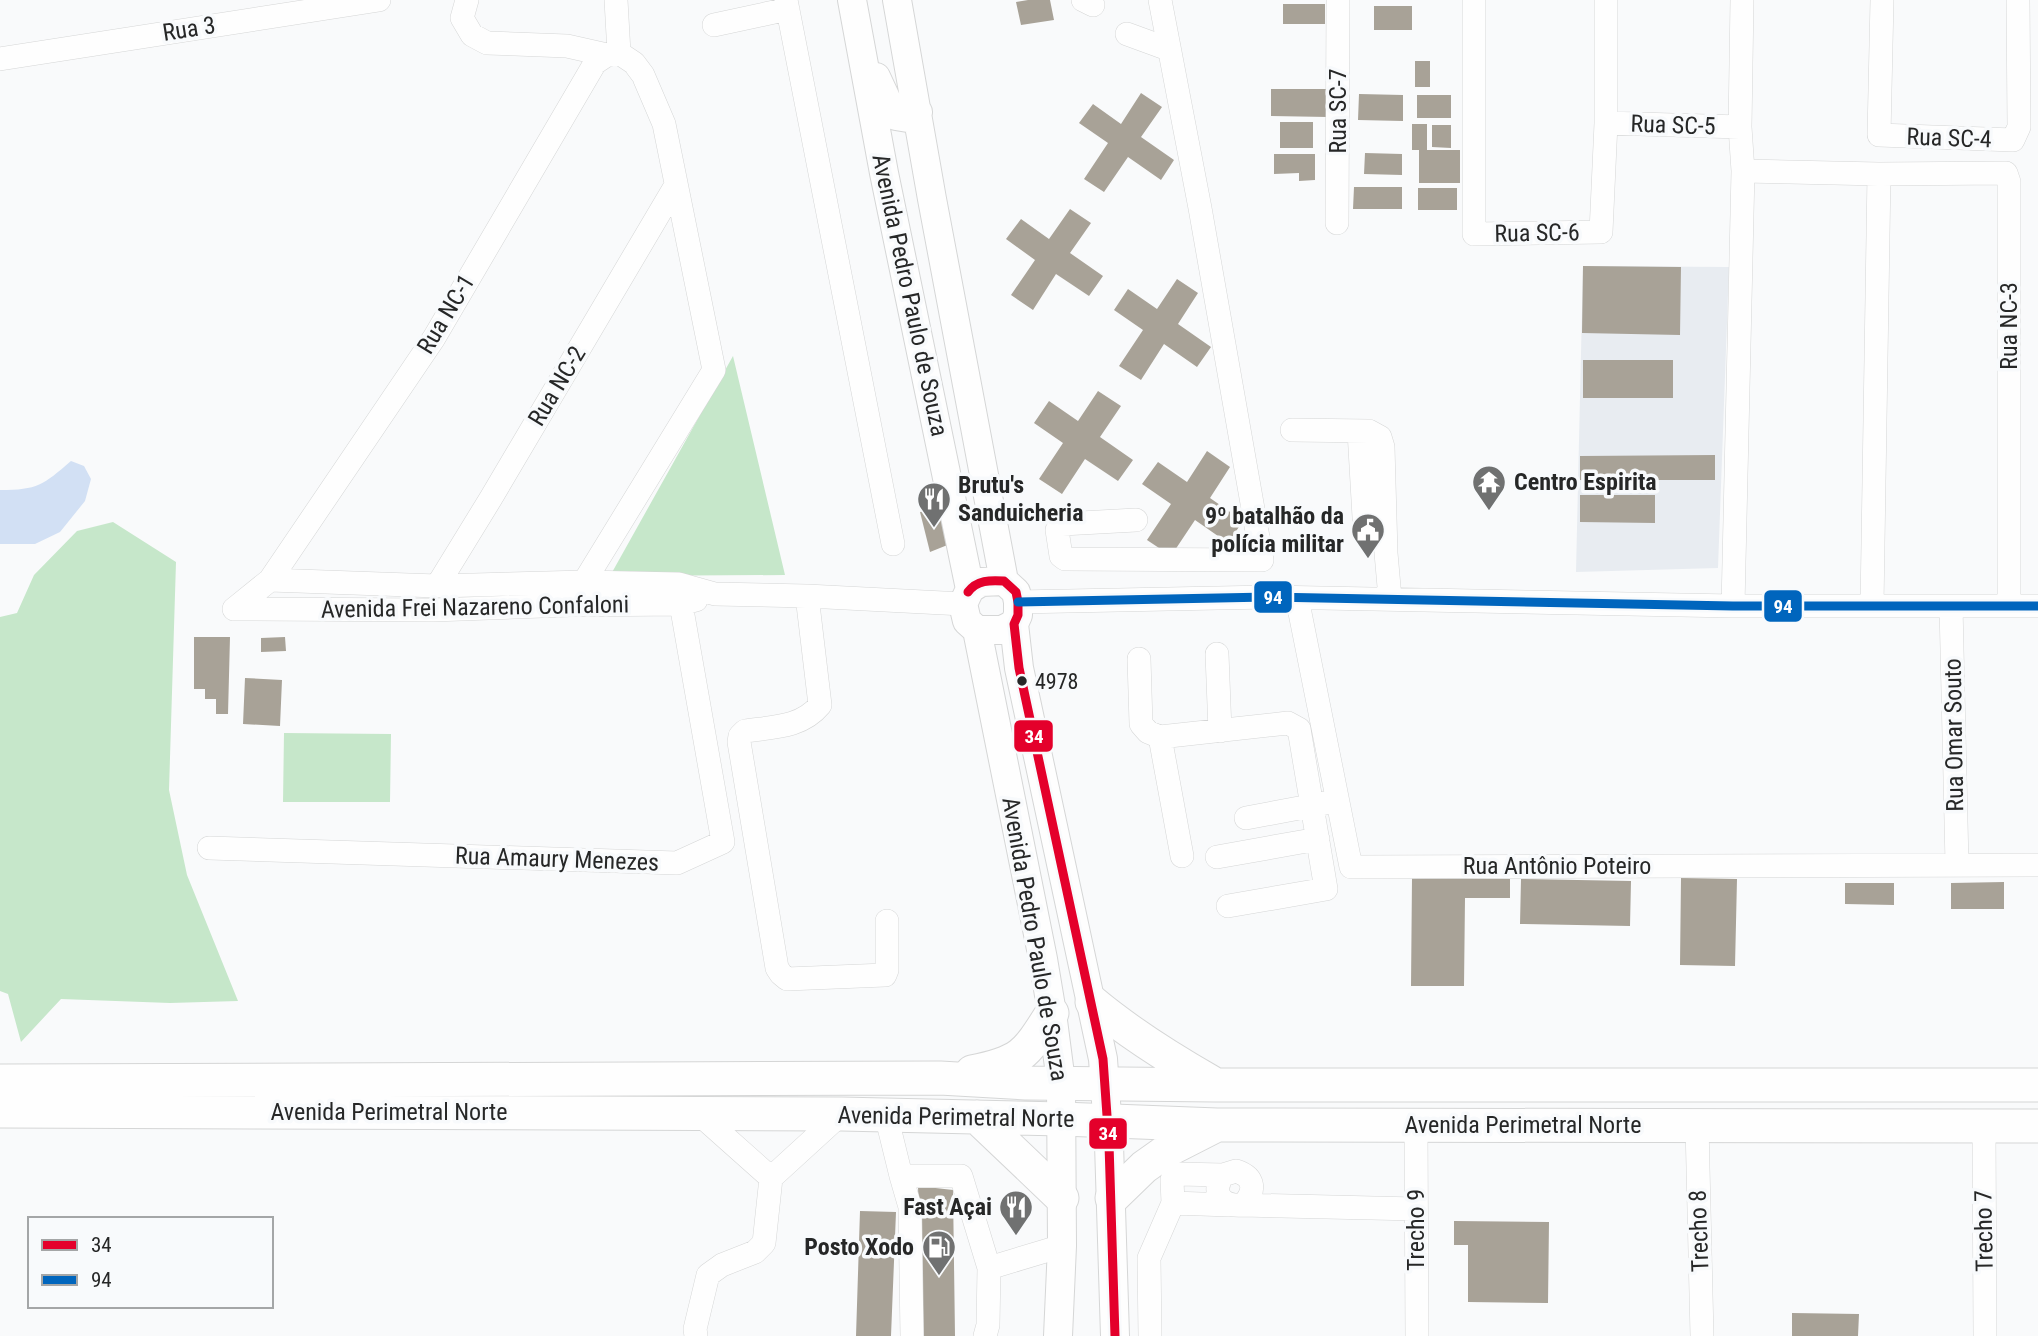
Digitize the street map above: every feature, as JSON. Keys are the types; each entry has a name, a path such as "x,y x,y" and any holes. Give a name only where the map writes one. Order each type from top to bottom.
{"highway":[{"path":"1092,1002 1163,1055 1216,1085"},
{"path":"940,1078 1000,1067 1016,1058 1029,1048 1052,1013"},
{"name":"Avenida Perimetral Norte","path":"0,1081 940,1078 1026,1083 1216,1085 2038,1085"},
{"name":"Avenida Perimetral Norte","path":"0,1111 841,1114 1217,1125 2038,1126"},
{"path":"976,1116 1062,1198"},
{"path":"1112,1198 1144,1167 1168,1150 1217,1125"}],"main road":[{"name":"Avenida Pedro Paulo de Souza","path":"852,0 966,597"},
{"name":"Avenida Pedro Paulo de Souza","path":"897,0 1012,602 1019,668 1103,1059 1112,1198 1115,1336"},
{"path":"861,50 896,116 908,118 918,113"},
{"path":"884,173 894,155 904,154 913,159 923,191 933,199"},
{"path":"981,582 1012,602 1002,629 977,630 967,621 966,597 981,582"},
{"name":"Avenida Pedro Paulo de Souza","path":"977,630 1052,1013 1061,1082 1062,1246 1058,1336"}],"street":[{"name":"Rua 3","path":"0,59 379,0"},
{"path":"467,0 462,18 472,35 487,43 567,46 613,54 634,63 643,75 664,124 715,370 570,606"},
{"path":"613,54 616,0"},
{"path":"1160,0 1268,597"},
{"name":"Rua SC-7","path":"1337,223 1339,0"},
{"name":"Rua SC-6","path":"1474,0 1474,234 1601,232 1606,123 1606,0"},
{"name":"Rua SC-5","path":"1606,123 1740,127 1742,0"},
{"name":"Rua SC-4","path":"1882,0 1879,135 2013,140 2019,127 2018,0"},
{"path":"713,25 787,5 893,544"},
{"path":"1127,34 1168,49"},
{"name":"Rua NC-1","path":"234,609 270,580 434,338 595,63 613,54"},
{"path":"1733,606 1743,171 1740,127"},
{"name":"Rua NC-3","path":"1743,171 2006,173 2009,182 2009,606"},
{"path":"1872,605 1879,174"},
{"name":"Rua NC-2","path":"437,586 676,185"},
{"path":"1292,430 1359,431 1364,517 1371,529 1385,532 1390,598"},
{"path":"1136,520 1062,524 1057,530 1062,556 1065,559 1262,560"},
{"name":"Avenida Frei Nazareno Confaloni","path":"270,580 437,586 583,582 680,594"},
{"name":"Avenida Frei Nazareno Confaloni","path":"234,609 433,610 570,606 680,594 966,597"},
{"name":"Rua Amaury Menezes","path":"209,848 677,863 723,842 680,594"},
{"path":"807,596 820,705 810,716 795,723 745,731 740,736 739,743 777,968 787,979 885,975 887,921"},
{"path":"1012,602 1268,597 1733,606 2038,606"},
{"name":"Rua Antônio Poteiro","path":"1297,598 1352,867 2038,865"},
{"name":"Rua Omar Souto","path":"1951,606 1957,864"},
{"path":"1217,654 1220,731"},
{"path":"1139,659 1141,724 1148,732 1160,737 1289,723 1299,730 1326,889 1228,906"},
{"path":"1160,737 1182,856"},
{"path":"1246,818 1339,800"},
{"path":"1217,857 1318,839"},
{"path":"698,1114 771,1178"},
{"path":"695,1336 708,1275 722,1265 755,1252 764,1243 771,1178 841,1114"},
{"path":"886,1115 910,1208 912,1336"},
{"name":"Trecho 9","path":"1416,1124 1417,1336"},
{"name":"Trecho 8","path":"1697,1125 1702,1336"},
{"name":"Trecho 7","path":"1983,1126 1985,1336"},
{"path":"1150,1336 1149,1258 1173,1203 1172,1180 1178,1174 1223,1175 1236,1171 1248,1177 1252,1185 1251,1194 1236,1205"},
{"path":"901,1176 961,1175 989,1268 993,1332"},
{"path":"1173,1203 1416,1209"},
{"path":"989,1268 1062,1246"}],"shaded area":[{"path":"1583,266 1729,267 1718,568 1576,572"}],"green space":[{"path":"733,356 785,575 610,576"},
{"path":"113,522 176,562 169,790 187,875 238,1001 170,1003 61,999 21,1042 8,994 0,991 0,617 17,613 34,575 77,531"},
{"path":"284,733 391,734 390,802 283,802"}],"water":[{"path":"71,461 84,466 91,479 85,501 60,532 35,544 0,544 0,490 39,485"}],"building":[{"path":"1050,0 1054,20 1021,25 1016,2"},
{"path":"1283,4 1325,4 1325,24 1283,24"},
{"path":"1374,6 1412,6 1412,30 1374,30"},
{"path":"1415,61 1430,61 1430,87 1415,87"},
{"path":"1271,89 1329,89 1328,117 1271,116"},
{"path":"1141,93 1162,107 1141,137 1174,160 1161,180 1128,157 1104,192 1084,179 1108,143 1079,123 1093,104 1121,124"},
{"path":"1359,94 1403,95 1403,121 1358,120"},
{"path":"1417,95 1451,95 1451,118 1417,118"},
{"path":"1280,122 1313,122 1313,148 1280,148"},
{"path":"1412,124 1427,124 1427,150 1460,150 1460,183 1419,183 1419,150 1412,150"},
{"path":"1432,125 1451,125 1451,148 1432,147"},
{"path":"1365,153 1402,154 1402,175 1364,174"},
{"path":"1274,154 1315,154 1315,180 1299,181 1299,173 1274,174"},
{"path":"1354,187 1402,187 1402,209 1353,209"},
{"path":"1418,188 1457,188 1457,210 1418,210"},
{"path":"1070,209 1091,223 1070,253 1103,276 1089,296 1056,274 1033,310 1011,295 1035,260 1006,239 1021,219 1049,239"},
{"path":"1583,266 1681,267 1680,335 1582,333"},
{"path":"1177,279 1198,293 1178,324 1211,347 1197,367 1164,344 1141,380 1119,366 1143,330 1114,310 1128,289 1157,309"},
{"path":"1583,360 1673,360 1673,398 1583,398"},
{"path":"1098,391 1121,406 1100,437 1133,460 1118,481 1085,459 1062,494 1039,479 1063,443 1034,423 1049,401 1078,421"},
{"path":"1207,451 1230,467 1210,498 1243,521 1228,543 1195,520 1171,556 1147,540 1171,504 1142,484 1158,462 1187,482"},
{"path":"1715,455 1715,480 1580,480 1580,456"},
{"path":"1580,495 1655,495 1655,523 1580,522"},
{"path":"941,508 950,544 930,552 920,512"},
{"path":"194,637 230,637 228,714 216,714 216,699 205,699 205,689 194,689"},
{"path":"285,637 286,651 261,652 261,638"},
{"path":"245,678 282,680 280,726 243,724"},
{"path":"1412,878 1510,879 1510,898 1465,898 1464,986 1411,986"},
{"path":"1681,878 1737,879 1735,966 1680,965"},
{"path":"1521,879 1631,881 1630,926 1520,924"},
{"path":"2004,882 2004,909 1951,909 1951,883"},
{"path":"1845,883 1894,883 1894,905 1845,904"},
{"path":"918,1186 953,1190 955,1336 922,1336"},
{"path":"860,1211 896,1212 891,1336 856,1336"},
{"path":"1454,1221 1549,1222 1548,1303 1468,1302 1468,1245 1454,1245"},
{"path":"1792,1313 1859,1314 1858,1336 1792,1336"}],"transit line":[{"name":"34","path":"968,592 980,583 1004,581 1016,592 1018,602 1018,615 1014,624 1019,668 1103,1059 1109,1144 1115,1336"},
{"name":"94","path":"1018,602 1268,597 1733,606 2038,606"}],"place":[{"name":"Centro Espirita","path":"1489,512"},
{"name":"Brutu's Sanduicheria","path":"934,529"},
{"name":"9º batalhão da polícia militar","path":"1368,560"},
{"name":"4978","path":"1022,681"},
{"name":"Fast Açai","path":"1016,1237"},
{"name":"Posto Xodo","path":"939,1277"}]}
